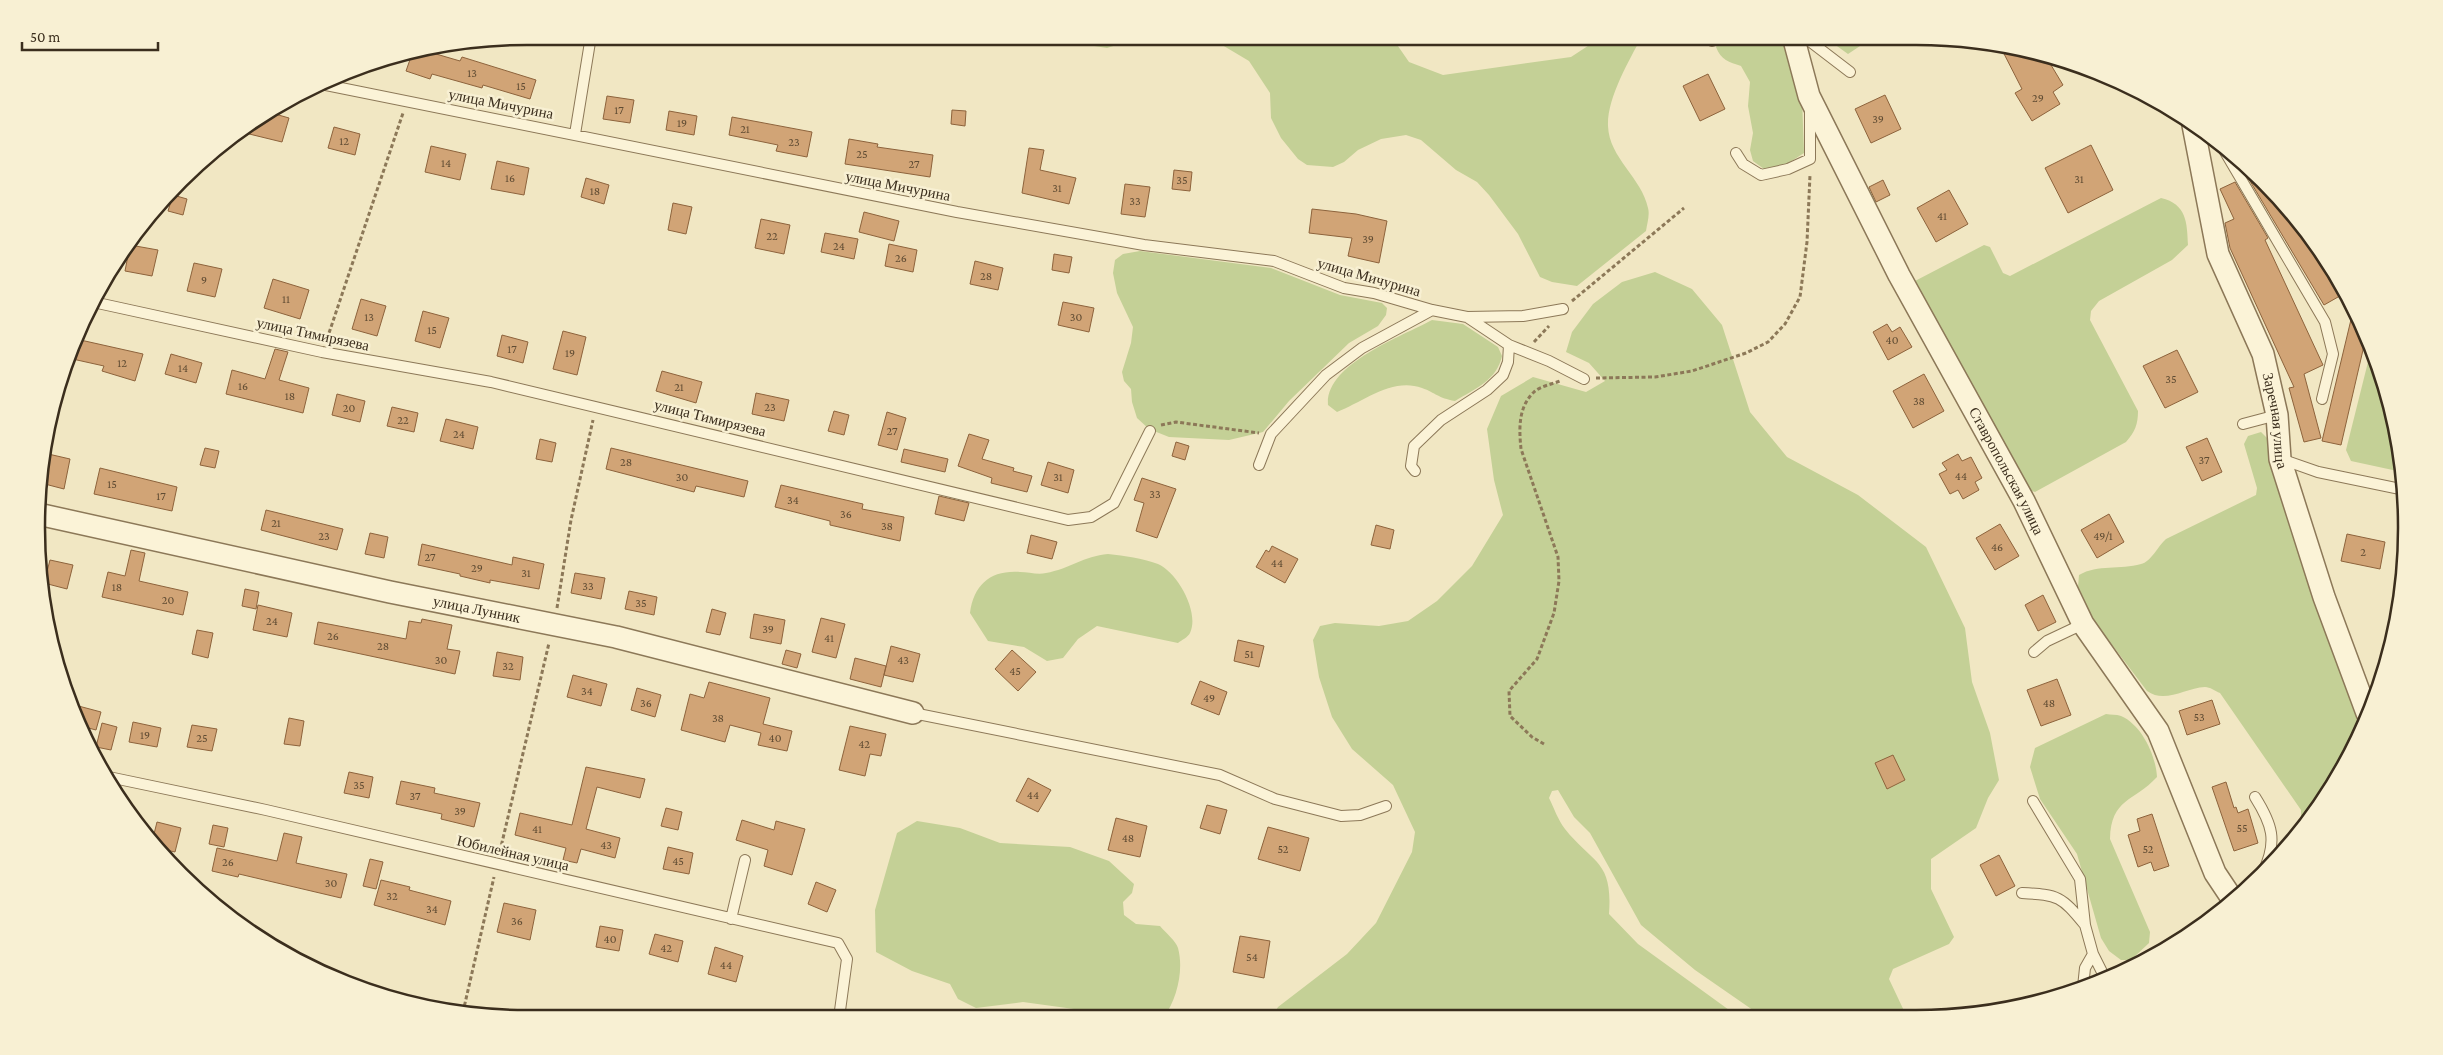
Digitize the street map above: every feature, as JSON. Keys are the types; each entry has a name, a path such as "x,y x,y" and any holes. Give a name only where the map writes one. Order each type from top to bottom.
{"street":[{"name":"Ставропольская улица","path":"1795,45 1809,96 1899,275 2024,500 2084,624 2158,731 2215,873 2229,894"},
{"name":"Заречная улица","path":"2195,134 2218,254 2262,354 2277,415 2280,459 2324,597 2365,702"},
{"name":"улица Лунник","path":"45,516 390,592 616,637 913,713"}],"lane":[{"path":"575,134 590,45"},
{"path":"1815,45 1850,72"},
{"name":"улица Мичурина","path":"333,86 575,134 797,182 957,212 1144,245 1274,261 1344,288 1374,293 1467,318"},
{"path":"1736,153 1742,164 1761,176 1788,169 1810,159 1809,96"},
{"path":"2232,163 2325,322 2333,354 2322,399"},
{"name":"улица Тимирязева","path":"101,304 322,352 491,382 1068,520 1091,517 1114,503 1150,431"},
{"path":"1467,318 1522,316 1563,309"},
{"path":"1259,465 1271,434 1326,375 1362,348 1432,310"},
{"path":"1467,318 1509,344 1584,379"},
{"path":"1415,472 1411,466 1414,446 1441,420 1487,390 1503,375 1508,362 1509,344"},
{"path":"2243,424 2277,415"},
{"path":"2280,459 2318,472 2396,488"},
{"path":"2034,652 2047,641 2084,624"},
{"path":"913,713 1220,775 1275,799 1340,816 1360,814 1386,806"},
{"name":"Юбилейная улица","path":"116,778 266,810 838,943 847,959 840,1010"},
{"path":"2255,797 2269,819 2273,840 2268,857"},
{"path":"2032,801 2080,879 2084,925 2093,954 2102,972"},
{"path":"731,919 745,860"},
{"path":"2022,893 2051,894 2066,902 2084,925"},
{"path":"2084,979 2085,968 2093,954"}],"path":[{"path":"322,352 407,101"},
{"path":"1544,744 1532,737 1510,716 1509,691 1537,659 1554,613 1559,581 1558,557 1521,449 1522,410 1535,391 1562,381 1655,377 1692,371 1746,353 1768,342 1785,324 1800,297 1807,242 1810,159"},
{"path":"1526,351 1563,309 1684,208"},
{"path":"464,1006 555,624 571,520 596,407"},
{"path":"1150,431 1162,424 1176,422 1271,434"}],"green space":[{"path":"1088,45 1116,45 1107,48"},
{"path":"1222,45 1397,45 1409,62 1443,75 1571,57 1589,45 1637,45 1615,92 1608,126 1614,148 1645,197 1649,214 1646,231 1577,286 1552,282 1540,277 1518,234 1489,195 1477,182 1456,170 1421,140 1406,135 1381,139 1358,150 1344,162 1333,167 1307,165 1298,159 1281,138 1271,118 1270,93 1249,61"},
{"path":"1717,45 1787,45 1802,98 1804,153 1787,164 1764,169 1753,161 1750,150 1753,133 1748,106 1750,82 1741,66 1726,60 1720,55 1716,47"},
{"path":"1836,45 1862,45 1848,54"},
{"path":"2161,198 2170,201 2181,210 2186,222 2188,245 2172,260 2099,301 2091,311 2090,320 2138,411 2137,424 2134,431 2126,442 2035,492 2029,490 1915,287 1915,281 1984,245 1990,247 2003,273 2010,276"},
{"path":"1140,251 1271,268 1340,295 1382,303 1387,308 1386,315 1378,326 1349,343 1289,401 1263,432 1229,440 1169,437 1149,429 1137,418 1132,402 1131,389 1124,381 1122,372 1131,343 1133,327 1117,293 1113,273 1115,260 1123,254"},
{"path":"1655,272 1692,289 1722,325 1750,412 1787,457 1858,495 1926,547 1965,628 1972,682 1990,733 1999,780 1988,798 1976,828 1931,859 1931,889 1954,937 1949,944 1893,969 1889,979 1904,1010 1753,1010 1695,970 1641,925 1590,833 1574,817 1558,790 1552,791 1549,798 1565,829 1599,864 1604,873 1608,883 1609,914 1638,944 1729,1010 1276,1010 1347,954 1376,923 1412,852 1415,832 1393,785 1352,749 1332,717 1319,677 1313,640 1320,626 1335,623 1379,626 1408,621 1437,601 1472,566 1503,515 1494,480 1487,429 1501,396 1533,377 1586,392 1605,381 1589,363 1566,352 1572,332 1593,304 1622,282"},
{"path":"1432,320 1463,324 1498,347 1502,356 1490,378 1455,401 1411,385 1389,388 1378,392 1337,412 1328,405 1330,390 1351,365 1385,344"},
{"path":"2368,362 2382,403 2395,470 2351,461 2346,450"},
{"path":"2261,432 2269,440 2314,601 2358,720 2333,769 2317,796 2301,817 2301,810 2220,693 2205,687 2168,696 2154,695 2147,691 2094,621 2078,587 2079,575 2094,569 2133,566 2145,563 2166,539 2256,495 2257,488 2244,444 2248,436"},
{"path":"1108,554 1152,562 1165,568 1172,575 1185,594 1192,614 1192,624 1188,636 1178,643 1097,626 1078,639 1063,658 1047,661 1024,647 988,641 970,613 975,594 992,576 1010,572 1046,573 1062,569 1091,557"},
{"path":"2106,714 2121,716 2129,720 2141,734 2151,751 2157,777 2119,808 2111,826 2110,839 2150,932 2149,943 2129,960 2121,960 2109,951 2101,938 2077,854 2040,799 2030,767 2035,748"},
{"path":"917,821 960,828 1000,843 1070,847 1109,861 1134,884 1132,893 1123,902 1124,915 1136,924 1160,926 1177,945 1180,957 1180,975 1176,993 1169,1010 1077,1010 1023,1002 976,1008 958,999 950,984 912,971 876,952 875,910 897,833"}],"building":[{"path":"2004,53 2051,64 2063,85 2053,92 2060,104 2032,121 2015,93 2022,89"},
{"path":"435,54 460,61 462,57 536,80 530,99 483,85 482,88 432,74 430,79 406,71 410,59"},
{"path":"1708,74 1725,109 1700,121 1683,86"},
{"path":"1885,95 1901,129 1871,143 1855,109"},
{"path":"607,96 634,100 630,123 603,119"},
{"path":"952,110 966,111 965,126 951,124"},
{"path":"669,111 697,116 694,135 666,130"},
{"path":"278,115 289,118 282,142 249,134"},
{"path":"732,117 812,132 807,157 776,151 778,145 729,135"},
{"path":"334,127 360,134 355,155 328,148"},
{"path":"849,139 878,144 877,147 933,155 930,177 845,164"},
{"path":"2091,145 2113,190 2068,213 2045,168"},
{"path":"431,146 466,154 460,180 425,172"},
{"path":"1029,148 1044,150 1040,170 1076,178 1069,204 1022,193"},
{"path":"497,161 529,168 524,195 491,189"},
{"path":"1174,170 1192,172 1190,191 1172,189"},
{"path":"586,178 609,185 604,204 581,197"},
{"path":"2248,178 2278,209 2317,259 2339,297 2324,305"},
{"path":"1883,180 1890,195 1876,202 1869,187"},
{"path":"2235,182 2268,238 2265,240 2323,365 2304,374 2321,438 2304,442 2289,388 2294,387 2230,248 2225,223 2234,219 2220,189"},
{"path":"1125,184 1150,187 1145,217 1121,214"},
{"path":"1949,190 1968,224 1936,242 1917,208"},
{"path":"177,196 187,199 183,215 168,211 171,203"},
{"path":"673,203 692,207 686,234 668,230"},
{"path":"1312,209 1356,214 1387,221 1379,263 1348,256 1352,238 1309,233"},
{"path":"864,212 899,221 894,241 859,232"},
{"path":"761,219 790,225 784,254 755,248"},
{"path":"825,233 858,239 854,259 821,252"},
{"path":"889,244 917,250 913,272 885,266"},
{"path":"136,246 158,250 152,276 125,271 128,257"},
{"path":"1054,254 1072,257 1069,273 1052,270"},
{"path":"975,261 1003,268 998,290 970,284"},
{"path":"194,263 222,269 215,297 187,291"},
{"path":"273,279 309,290 300,319 264,308"},
{"path":"361,299 386,306 377,336 352,329"},
{"path":"1063,302 1094,308 1089,332 1058,325"},
{"path":"423,311 449,318 440,348 415,341"},
{"path":"2351,320 2363,349 2341,445 2322,441"},
{"path":"1887,324 1892,332 1900,327 1912,347 1888,360 1873,332"},
{"path":"563,331 586,337 577,375 553,369"},
{"path":"502,335 528,342 523,363 497,356"},
{"path":"83,341 143,354 135,381 102,371 104,366 76,360"},
{"path":"275,349 288,352 279,380 309,388 303,413 226,394 232,370 265,379"},
{"path":"2177,350 2198,392 2165,408 2143,366"},
{"path":"171,354 202,363 196,383 165,374"},
{"path":"662,371 702,382 696,403 656,391"},
{"path":"1924,374 1944,411 1913,428 1893,391"},
{"path":"756,393 789,400 784,421 752,414"},
{"path":"337,394 365,401 360,422 332,415"},
{"path":"392,407 418,413 414,432 387,426"},
{"path":"834,411 849,415 844,435 828,431"},
{"path":"887,412 906,418 897,450 878,445"},
{"path":"446,419 478,427 473,449 440,441"},
{"path":"969,434 989,440 982,459 1014,468 1013,471 1032,476 1027,492 991,483 992,478 958,466"},
{"path":"2207,438 2222,472 2202,481 2186,447"},
{"path":"540,439 556,443 552,462 536,459"},
{"path":"1176,442 1189,446 1185,460 1172,456"},
{"path":"205,448 219,451 215,468 200,465"},
{"path":"611,448 748,481 744,497 696,486 694,492 606,469"},
{"path":"904,449 948,459 945,472 901,462"},
{"path":"1958,454 1962,461 1971,457 1982,478 1975,482 1979,490 1963,499 1958,490 1950,494 1939,474 1947,470 1942,463"},
{"path":"51,455 70,459 64,489 47,485"},
{"path":"1048,462 1074,470 1068,493 1041,485"},
{"path":"100,468 177,487 172,511 94,494"},
{"path":"1142,478 1176,489 1157,538 1136,531 1144,503 1134,500"},
{"path":"781,485 863,504 862,509 904,517 900,541 830,525 830,521 775,507"},
{"path":"939,496 969,503 964,521 935,514"},
{"path":"266,510 343,529 337,550 261,530"},
{"path":"2109,514 2124,542 2097,558 2081,530"},
{"path":"2000,524 2019,556 1995,570 1976,538"},
{"path":"1376,525 1394,530 1390,549 1371,545"},
{"path":"370,533 388,537 384,558 365,554"},
{"path":"2347,534 2385,542 2380,569 2341,561"},
{"path":"1031,535 1057,542 1052,559 1027,553"},
{"path":"422,544 512,565 513,557 544,564 539,589 490,580 490,583 418,565"},
{"path":"1272,546 1298,559 1285,583 1256,567 1266,550 1269,552"},
{"path":"131,550 145,553 139,581 188,592 183,615 102,597 108,572 125,576"},
{"path":"50,560 73,565 67,589 48,584 47,571"},
{"path":"575,573 605,578 601,599 571,593"},
{"path":"245,589 259,592 256,609 242,606"},
{"path":"629,591 657,597 654,615 625,609"},
{"path":"2043,595 2056,622 2038,631 2025,605"},
{"path":"258,605 292,613 287,637 253,630"},
{"path":"712,609 726,613 720,635 706,632"},
{"path":"754,614 785,620 781,644 750,638"},
{"path":"821,618 845,624 836,658 812,652"},
{"path":"422,619 452,625 447,649 460,651 455,674 314,644 318,622 406,639 409,621 421,623"},
{"path":"197,630 213,633 208,658 192,654"},
{"path":"1238,640 1264,646 1259,667 1234,661"},
{"path":"891,646 920,654 913,682 884,675"},
{"path":"786,650 801,654 797,668 782,664"},
{"path":"1012,650 1036,672 1018,691 995,669"},
{"path":"497,652 523,657 520,680 493,676"},
{"path":"855,658 886,666 881,687 850,679"},
{"path":"573,675 607,684 601,706 567,697"},
{"path":"2057,679 2071,715 2041,726 2027,690"},
{"path":"1200,681 1227,692 1219,715 1191,704"},
{"path":"709,682 770,698 763,724 792,731 787,751 758,745 761,733 730,725 725,742 681,730 690,694 704,698"},
{"path":"637,688 661,695 655,717 631,710"},
{"path":"2212,700 2220,724 2187,735 2179,711"},
{"path":"80,706 101,712 96,730 89,728"},
{"path":"289,718 304,721 300,746 284,744"},
{"path":"133,722 161,728 157,747 129,742"},
{"path":"102,723 117,727 111,750 98,747 97,744"},
{"path":"192,725 217,729 212,751 187,747"},
{"path":"850,726 886,734 881,756 870,754 865,776 839,770"},
{"path":"1893,755 1905,780 1887,789 1875,763"},
{"path":"586,767 645,779 640,798 597,787 586,829 620,838 615,858 581,849 577,863 563,860 566,848 515,835 520,813 572,825"},
{"path":"349,772 373,777 369,798 344,793"},
{"path":"1028,778 1051,790 1038,812 1016,801"},
{"path":"401,781 435,788 434,793 480,803 474,827 441,819 442,814 396,804"},
{"path":"2226,782 2234,808 2236,807 2238,813 2248,809 2258,843 2234,851 2212,787"},
{"path":"1207,805 1227,810 1220,834 1200,828"},
{"path":"666,808 682,812 678,830 661,826"},
{"path":"2152,814 2169,866 2154,871 2151,862 2138,867 2128,835 2140,831 2137,819"},
{"path":"1116,818 1147,826 1140,857 1108,850"},
{"path":"742,820 774,830 776,821 805,829 792,875 764,866 768,850 736,840"},
{"path":"157,822 181,828 175,852 169,851 154,833"},
{"path":"213,825 228,828 224,847 209,844"},
{"path":"1268,827 1309,838 1300,871 1258,859"},
{"path":"284,833 302,837 296,863 347,874 341,898 239,874 238,877 212,871 217,848 277,861"},
{"path":"668,847 693,853 689,874 663,869"},
{"path":"1999,855 2015,886 1996,896 1980,865"},
{"path":"370,859 383,862 376,889 363,886"},
{"path":"381,880 410,887 409,890 451,901 445,925 374,905"},
{"path":"816,882 836,890 827,912 808,904"},
{"path":"504,903 536,910 530,940 497,932"},
{"path":"600,926 623,930 619,951 596,947"},
{"path":"655,934 683,941 678,962 649,954"},
{"path":"1240,936 1270,941 1264,978 1233,972"},
{"path":"715,947 743,956 736,982 708,974"}]}
